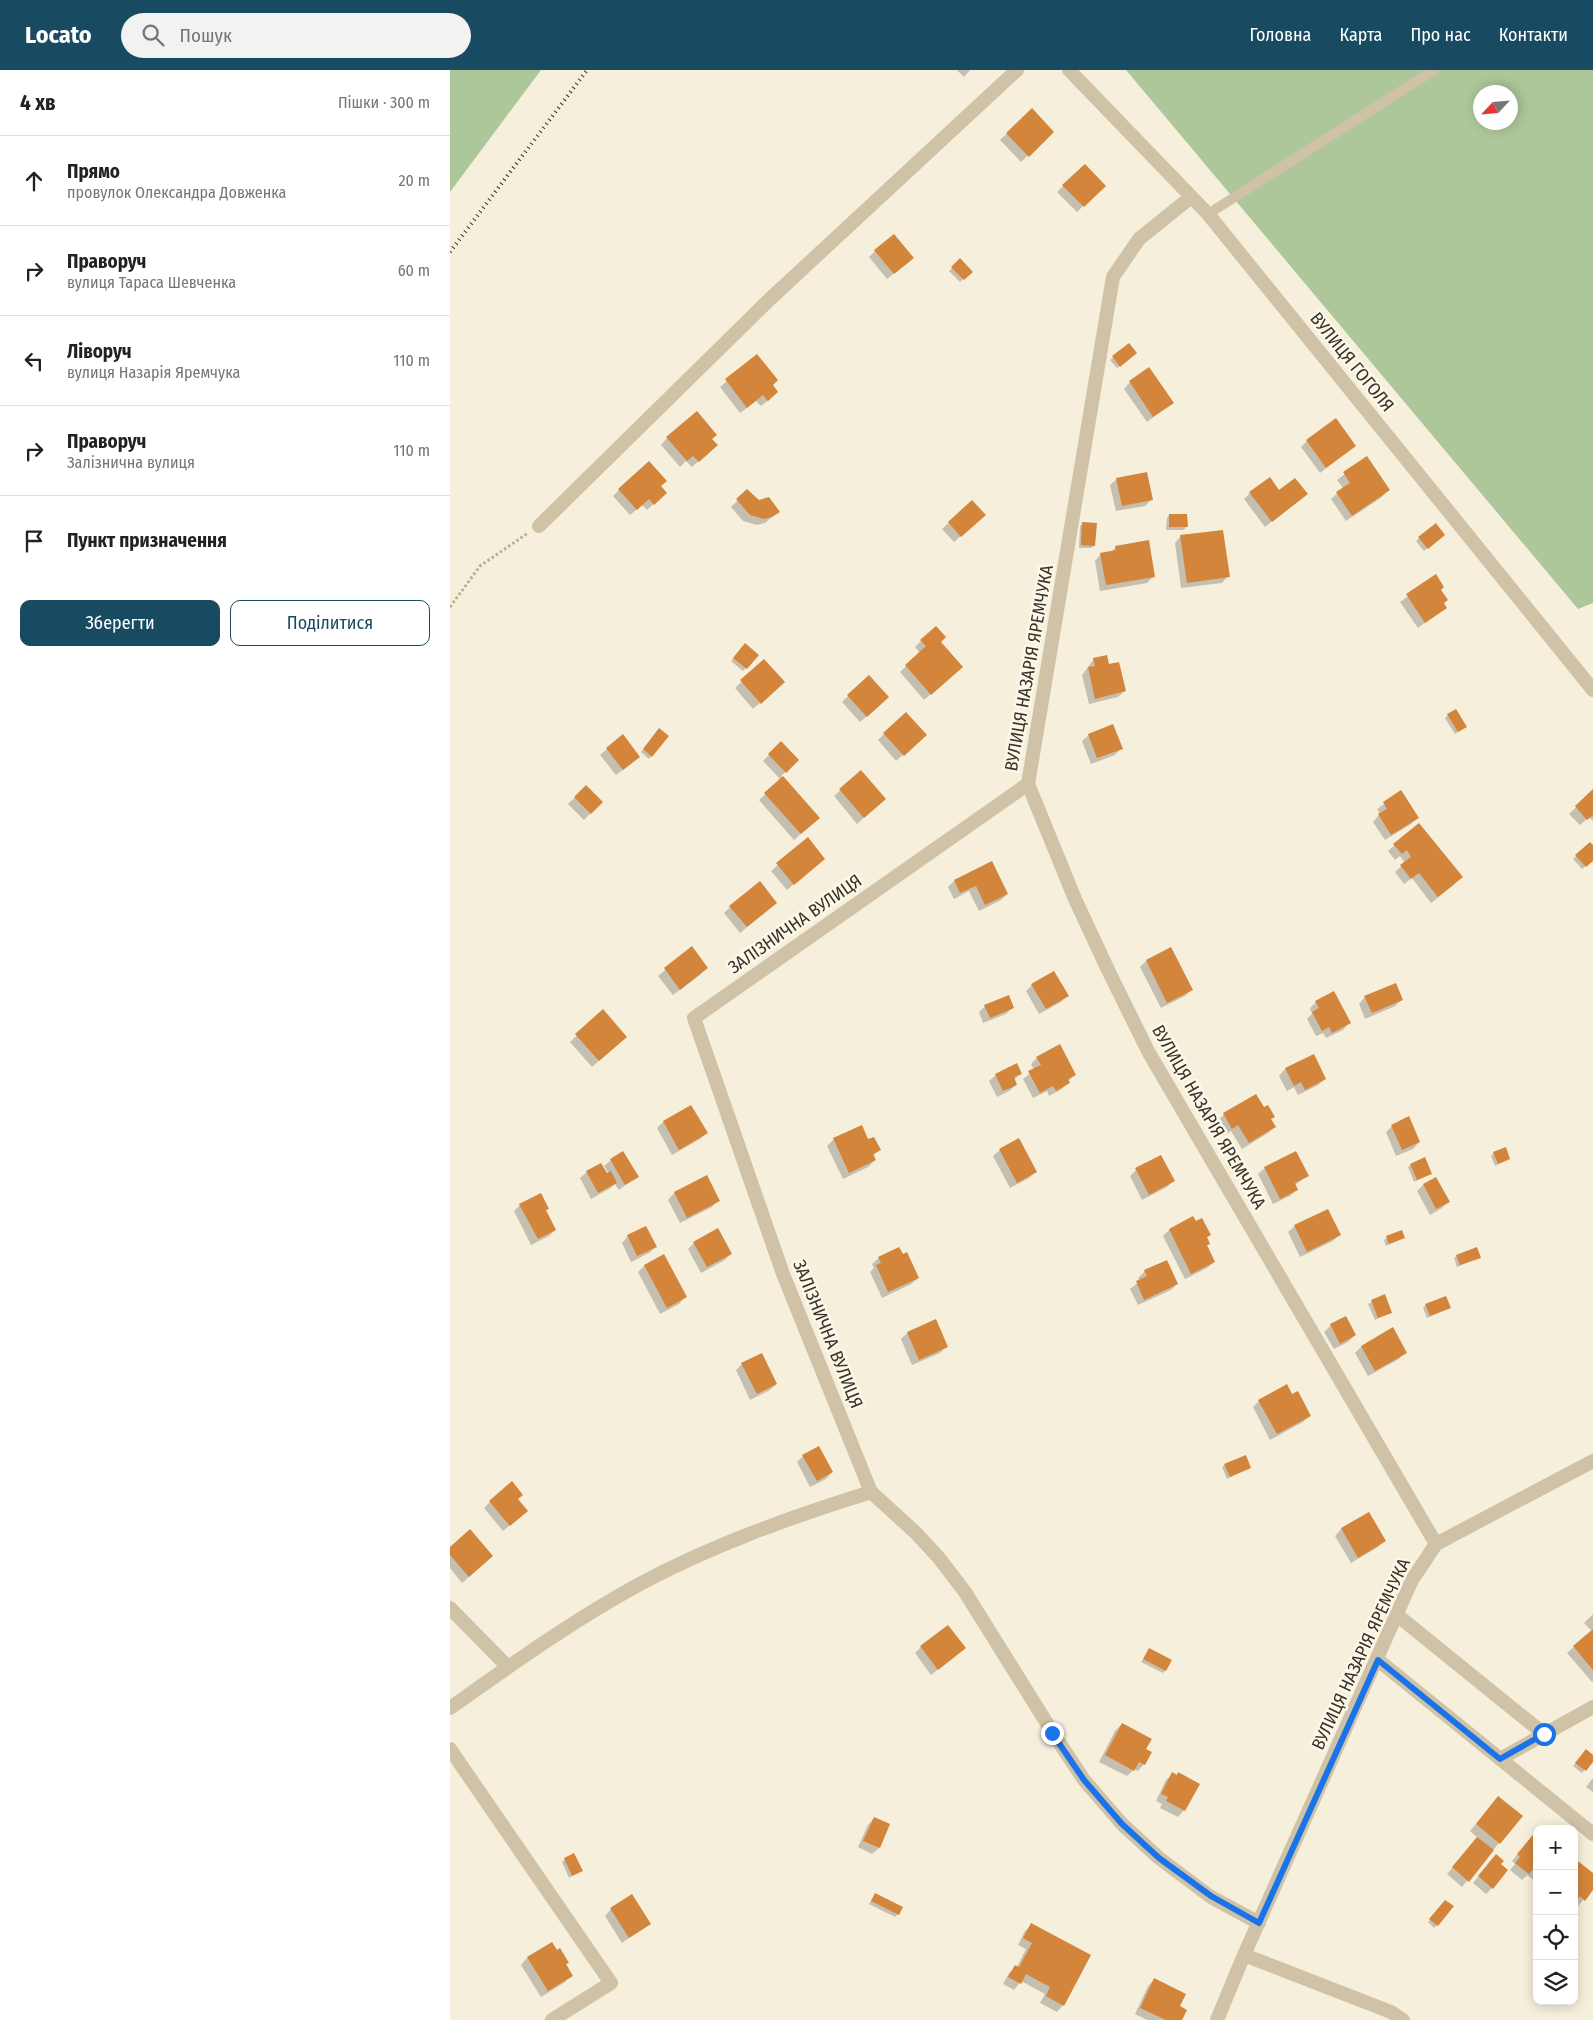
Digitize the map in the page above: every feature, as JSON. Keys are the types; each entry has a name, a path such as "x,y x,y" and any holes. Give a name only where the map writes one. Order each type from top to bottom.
{"street":[{"path":"539,526 770,299 1017,70"},
{"name":"ВУЛИЦЯ ГОГОЛЯ","path":"1069,70 1208,214 1593,690"},
{"name":"ВУЛИЦЯ НАЗАРІЯ ЯРЕМЧУКА","path":"1191,197 1139,240 1113,277 1028,784 1079,907 1149,1053 1436,1544 1412,1580 1378,1660 1244,1956 1218,2020"},
{"name":"ЗАЛІЗНИЧНА ВУЛИЦЯ","path":"1028,784 694,1018 783,1274 871,1492 939,1558 965,1592 1052,1733 1084,1780 1122,1824 1159,1858 1211,1896 1259,1923"},
{"path":"1436,1544 1593,1460"},
{"path":"450,1708 595,1610 638,1585 707,1551 799,1514 871,1492"},
{"path":"450,1608 508,1668"},
{"path":"1397,1615 1544,1734"},
{"path":"1378,1660 1593,1834"},
{"path":"1500,1759 1593,1707"},
{"path":"450,1749 611,1983 552,2020"},
{"path":"1244,1956 1391,2012 1403,2020"}],"lane":[{"path":"1208,214 1434,70"}],"path":[{"path":"450,606 480,566 539,526"}],"green space":[{"path":"450,70 541,70 450,192"},
{"path":"1126,70 1593,70 1593,603 1578,609"}],"building":[{"path":"1032,108 1054,132 1029,157 1006,133"},
{"path":"1085,164 1106,186 1084,207 1062,185"},
{"path":"894,234 914,258 894,274 874,250"},
{"path":"960,258 973,272 964,280 951,267"},
{"path":"1129,343 1137,353 1120,367 1112,356"},
{"path":"757,354 778,380 773,385 778,392 768,401 763,395 747,408 725,379"},
{"path":"1149,367 1174,403 1153,417 1129,381"},
{"path":"697,411 717,435 712,439 718,445 699,462 693,456 687,461 666,437"},
{"path":"1336,418 1356,446 1326,468 1306,440"},
{"path":"1367,456 1390,490 1352,516 1336,492 1350,483 1343,472"},
{"path":"649,461 667,481 661,486 667,493 654,505 649,499 637,510 618,489"},
{"path":"1147,472 1153,500 1122,506 1116,478"},
{"path":"1270,477 1279,490 1295,478 1308,494 1272,522 1249,492"},
{"path":"747,489 759,500 769,497 780,512 764,519 750,515 736,499"},
{"path":"972,500 986,515 961,537 948,522"},
{"path":"1169,514 1187,514 1188,527 1169,527"},
{"path":"1082,522 1097,523 1095,546 1081,545"},
{"path":"1436,523 1445,535 1428,549 1418,537"},
{"path":"1223,530 1230,577 1187,583 1180,535"},
{"path":"1149,540 1155,577 1106,585 1100,553 1116,550 1115,546"},
{"path":"1436,574 1444,587 1441,590 1448,600 1444,603 1447,608 1425,623 1406,594"},
{"path":"936,626 946,637 941,642 963,667 931,695 905,665 926,646 920,640"},
{"path":"745,643 759,655 747,669 733,658"},
{"path":"1107,655 1109,664 1119,662 1126,691 1095,699 1088,667 1095,666 1093,658"},
{"path":"764,659 785,682 761,704 740,680"},
{"path":"869,675 889,697 867,717 847,695"},
{"path":"1456,709 1467,727 1458,732 1447,714"},
{"path":"906,712 927,735 904,756 883,733"},
{"path":"1113,724 1123,749 1097,758 1088,734"},
{"path":"659,728 669,736 652,757 643,749"},
{"path":"623,734 640,757 623,770 606,748"},
{"path":"781,741 799,760 786,773 768,754"},
{"path":"861,770 886,799 864,818 839,789"},
{"path":"783,776 820,818 801,834 764,793"},
{"path":"586,785 603,802 591,814 574,797"},
{"path":"1593,789 1593,815 1587,820 1575,806"},
{"path":"1401,790 1419,818 1391,835 1378,814 1387,809 1383,802"},
{"path":"1419,823 1463,877 1438,897 1419,873 1411,879 1400,865 1411,857 1407,850 1402,854 1393,844"},
{"path":"808,837 825,859 794,885 776,863"},
{"path":"1590,842 1593,845 1593,861 1586,867 1575,855"},
{"path":"992,861 1008,894 985,905 976,886 960,893 954,880"},
{"path":"760,881 777,903 747,927 729,906"},
{"path":"692,946 708,968 680,990 664,968"},
{"path":"1171,947 1193,990 1167,1003 1146,960"},
{"path":"1054,971 1069,996 1046,1009 1031,984"},
{"path":"1396,983 1403,1000 1372,1013 1364,996"},
{"path":"1334,991 1351,1023 1332,1033 1329,1027 1322,1031 1312,1012 1319,1008 1315,1001"},
{"path":"1009,995 1014,1008 990,1018 984,1005"},
{"path":"603,1009 627,1037 599,1061 575,1034"},
{"path":"1060,1044 1076,1075 1068,1079 1070,1083 1056,1091 1053,1086 1040,1093 1028,1071 1041,1065 1036,1057"},
{"path":"1314,1054 1326,1079 1305,1090 1301,1082 1294,1086 1285,1068"},
{"path":"1017,1063 1022,1074 1014,1077 1017,1085 1003,1091 995,1074"},
{"path":"1256,1094 1264,1107 1268,1105 1275,1117 1271,1119 1276,1127 1249,1143 1238,1125 1232,1129 1223,1113"},
{"path":"691,1105 708,1133 679,1150 663,1121"},
{"path":"1409,1116 1420,1142 1402,1150 1391,1125"},
{"path":"862,1125 868,1139 874,1137 881,1150 873,1154 876,1160 849,1173 833,1138"},
{"path":"1019,1138 1037,1172 1017,1183 999,1149"},
{"path":"1506,1147 1510,1159 1498,1164 1493,1152"},
{"path":"623,1151 639,1177 625,1185 610,1159"},
{"path":"1296,1151 1309,1176 1295,1183 1298,1190 1280,1199 1264,1167"},
{"path":"1161,1155 1175,1181 1149,1195 1135,1168"},
{"path":"1425,1157 1432,1174 1417,1180 1410,1164"},
{"path":"601,1163 607,1173 611,1171 617,1183 598,1193 586,1171"},
{"path":"707,1175 720,1201 687,1218 674,1192"},
{"path":"1436,1177 1450,1202 1436,1209 1423,1184"},
{"path":"541,1193 549,1209 546,1210 556,1230 538,1239 519,1204"},
{"path":"1328,1209 1341,1235 1307,1252 1294,1225"},
{"path":"1193,1216 1196,1221 1202,1218 1211,1235 1207,1237 1210,1244 1207,1245 1215,1262 1191,1274 1169,1229"},
{"path":"646,1226 657,1247 637,1256 627,1235"},
{"path":"718,1228 732,1254 707,1267 693,1242"},
{"path":"1402,1230 1405,1238 1389,1244 1386,1236"},
{"path":"899,1247 903,1254 907,1252 919,1278 888,1292 876,1265 881,1263 878,1257"},
{"path":"1477,1247 1481,1258 1460,1265 1456,1255"},
{"path":"664,1254 687,1297 667,1308 644,1265"},
{"path":"1167,1260 1178,1284 1144,1300 1136,1281 1147,1276 1144,1270"},
{"path":"1385,1294 1392,1313 1378,1318 1371,1300"},
{"path":"1446,1296 1451,1308 1430,1316 1425,1304"},
{"path":"1346,1316 1356,1335 1340,1344 1330,1324"},
{"path":"936,1319 948,1347 919,1360 907,1332"},
{"path":"1393,1327 1407,1353 1375,1371 1361,1346"},
{"path":"762,1353 777,1384 757,1394 741,1363"},
{"path":"1287,1384 1292,1394 1298,1391 1311,1416 1277,1434 1258,1400"},
{"path":"819,1446 833,1472 817,1481 802,1455"},
{"path":"1246,1455 1251,1468 1230,1477 1224,1464"},
{"path":"512,1481 523,1495 518,1499 528,1511 510,1526 489,1501"},
{"path":"1369,1512 1386,1541 1358,1558 1341,1528"},
{"path":"470,1529 493,1556 469,1577 450,1555 450,1547"},
{"path":"948,1625 966,1648 938,1670 920,1646"},
{"path":"1593,1629 1593,1670 1573,1646"},
{"path":"1149,1648 1172,1660 1166,1671 1143,1659"},
{"path":"1122,1723 1152,1739 1146,1749 1152,1752 1145,1765 1139,1762 1134,1771 1105,1755"},
{"path":"1586,1749 1593,1755 1593,1762 1586,1771 1575,1763"},
{"path":"1172,1772 1177,1775 1178,1772 1200,1784 1185,1811 1166,1801 1168,1797 1161,1794"},
{"path":"1498,1796 1523,1816 1500,1844 1476,1824"},
{"path":"874,1817 890,1824 880,1848 863,1841"},
{"path":"1533,1835 1533,1869 1529,1874 1515,1863 1520,1857 1517,1854"},
{"path":"1477,1837 1494,1850 1469,1882 1452,1867"},
{"path":"574,1853 583,1871 572,1876 564,1858"},
{"path":"1496,1854 1504,1861 1501,1864 1508,1870 1493,1889 1478,1876"},
{"path":"1578,1861 1593,1873 1593,1890 1585,1901 1580,1896 1578,1898"},
{"path":"875,1893 903,1907 899,1915 871,1901"},
{"path":"632,1894 651,1924 629,1938 610,1908"},
{"path":"1445,1900 1454,1906 1438,1926 1429,1919"},
{"path":"1031,1923 1091,1955 1064,2006 1046,1996 1050,1987 1026,1974 1021,1984 1008,1977 1015,1965 1019,1967 1032,1943 1023,1938"},
{"path":"552,1942 557,1950 560,1948 569,1963 566,1964 573,1976 548,1991 527,1957"},
{"path":"1154,1978 1186,1994 1180,2006 1187,2010 1182,2020 1166,2020 1140,2008"}],"railway":[{"path":"450,252 587,70"}],"route":[{"path":"1052,1733 1084,1780 1122,1824 1159,1858 1211,1896 1259,1923 1378,1660 1500,1759 1544,1734"}]}
